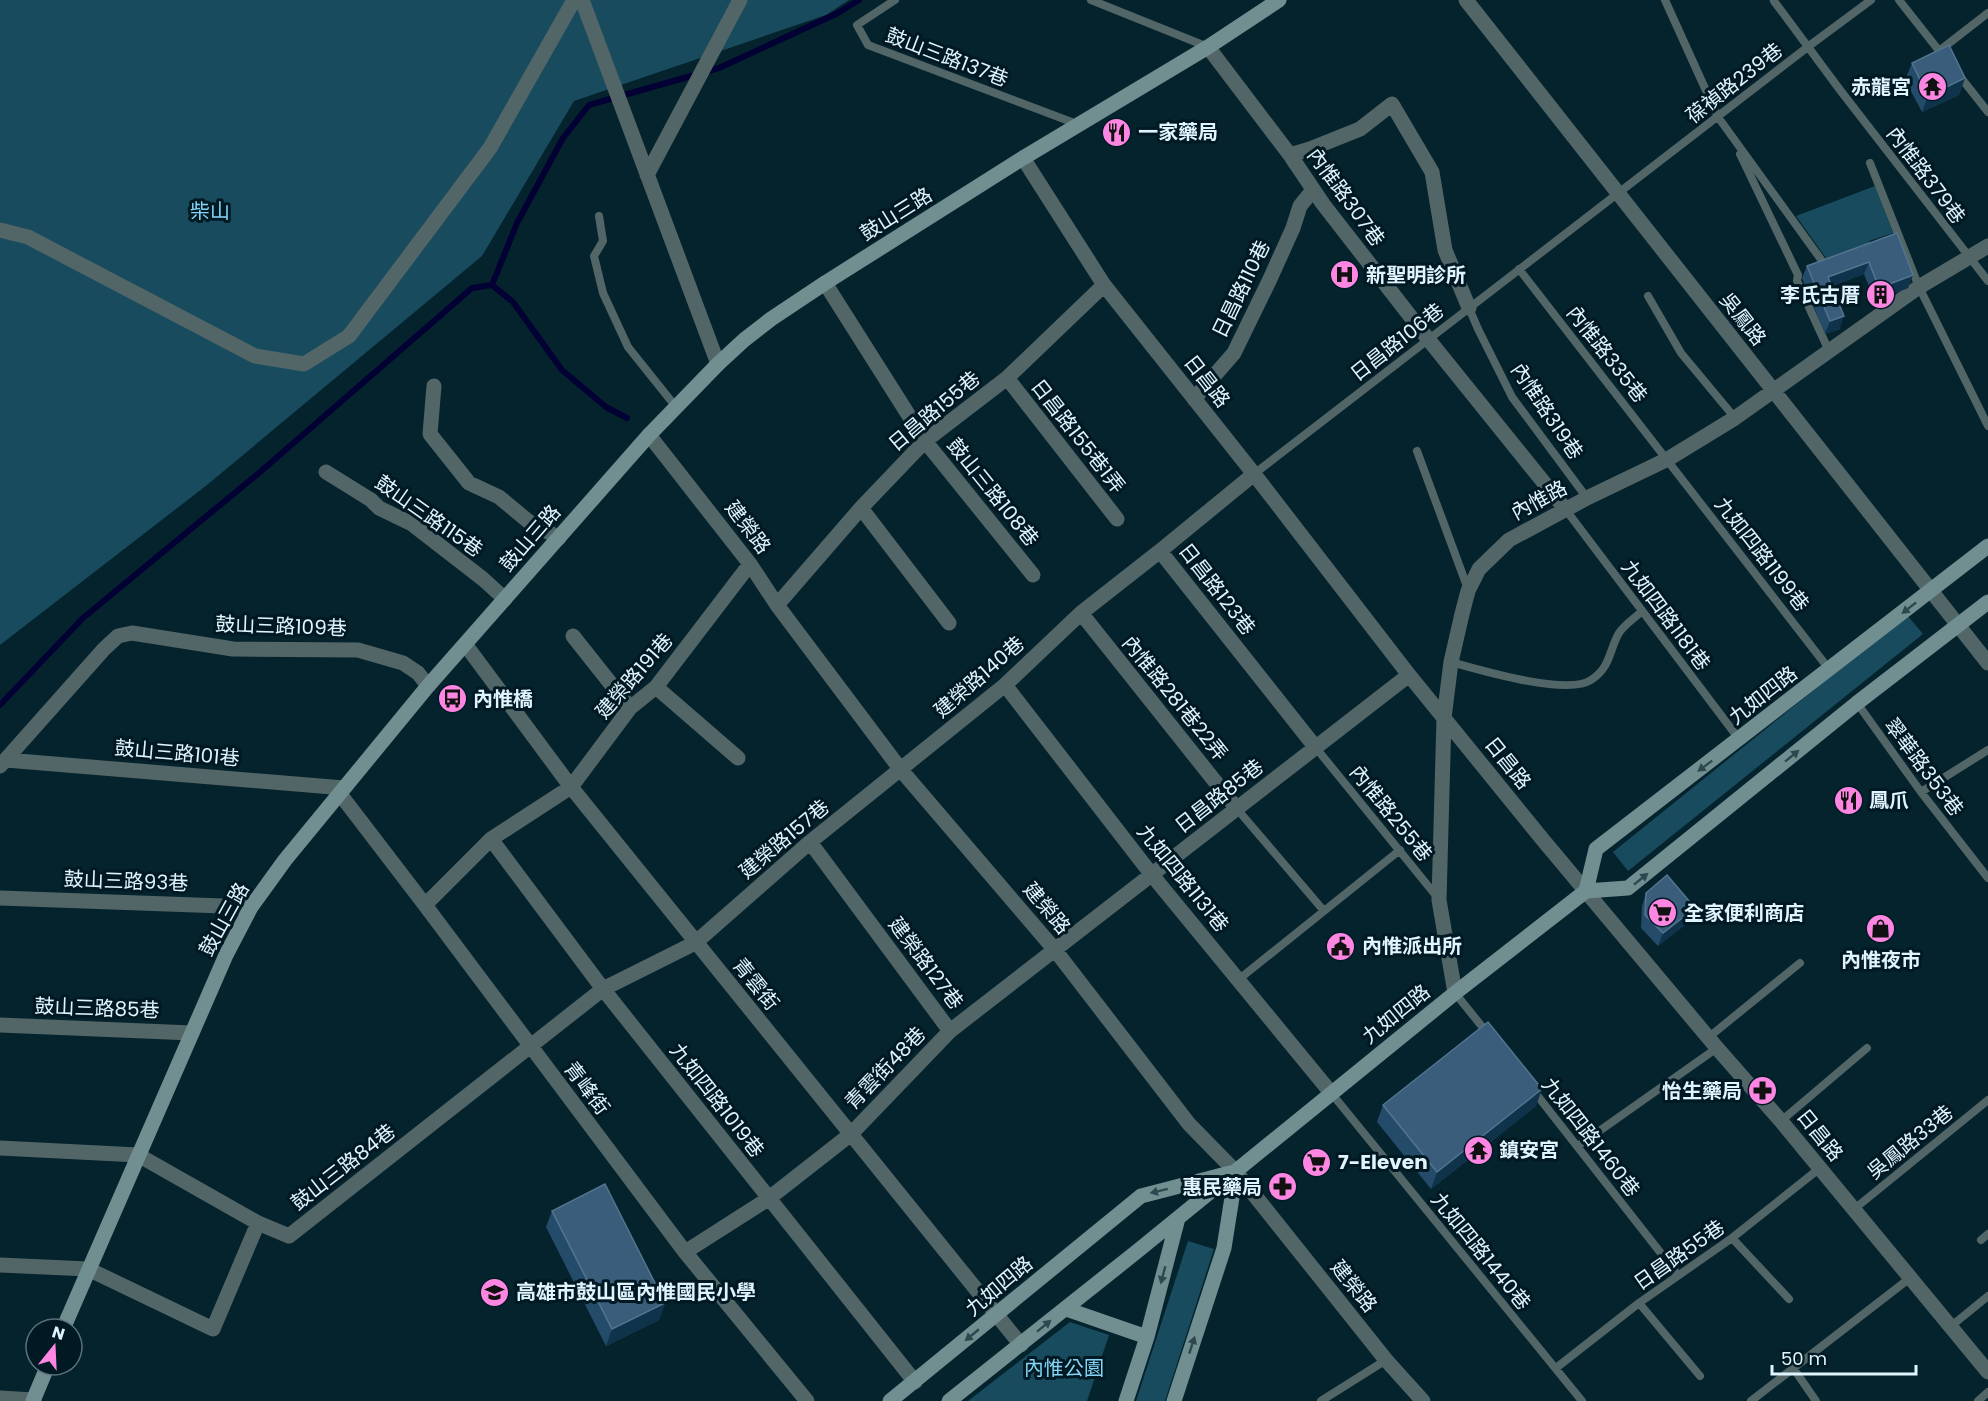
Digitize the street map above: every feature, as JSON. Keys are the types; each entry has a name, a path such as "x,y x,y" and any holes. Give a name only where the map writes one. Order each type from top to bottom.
{"street":[{"path":"0,230 28,237 255,356 304,364 349,336 490,148 574,0"},
{"path":"582,0 718,364"},
{"path":"647,175 740,0"},
{"name":"鼓山三路","path":"68,1317 226,955 251,907 285,860 428,686 649,435 718,364 744,340 771,320 825,283 1023,158 1208,47 1279,0"},
{"name":"吳鳳路","path":"1466,0 1988,663"},
{"name":"內惟路307巷","path":"1208,47 1290,155 1313,190 1428,339 1566,510"},
{"path":"1290,155 1360,129 1392,104 1432,172 1445,250 1469,308"},
{"name":"日昌路","path":"1023,158 1104,285 1409,675 1586,891 1821,1168 1853,1210 1988,1372"},
{"name":"日昌路110巷","path":"1194,399 1234,353 1293,228 1300,206 1313,190"},
{"name":"內惟路","path":"1455,993 1439,900 1444,718 1451,662 1468,591 1479,569 1509,540 1587,498 1668,459 1735,418 1919,287 1988,246"},
{"name":"鼓山三路108巷","path":"825,283 925,441 1033,575"},
{"name":"日昌路155巷","path":"777,605 861,508 925,441 1006,378 1104,285"},
{"name":"日昌路155巷1弄","path":"1006,378 1117,519"},
{"path":"434,386 430,434 469,483 499,497 528,521 558,538"},
{"name":"建榮路","path":"649,435 750,564 777,605 902,770 1055,950 1189,1124 1236,1172 1386,1360 1423,1401"},
{"name":"鼓山三路115巷","path":"326,472 371,500 379,508 412,525 483,579 505,599"},
{"name":"日昌路123巷","path":"1254,474 1160,551 1316,748"},
{"path":"861,508 949,623"},
{"name":"九如四路","path":"949,1401 1236,1172 1455,993 1586,891 1596,849 1988,546"},
{"name":"建榮路140巷","path":"902,770 1005,685 1081,613 1160,551"},
{"name":"建榮路191巷","path":"571,787 630,708 656,687 750,564"},
{"path":"1586,891 1629,888 1857,703 1988,602"},
{"name":"內惟路281巷22弄","path":"1081,613 1238,809"},
{"name":"鼓山三路109巷","path":"3,763 104,649 118,636 132,633 233,649 358,650 403,663 418,673 428,686"},
{"path":"573,636 630,708"},
{"name":"青雲街","path":"465,644 571,787 1021,1345"},
{"name":"日昌路85巷","path":"1055,950 1409,675"},
{"name":"九如四路1131巷","path":"1005,685 1152,875 1332,1094"},
{"path":"656,687 738,758"},
{"name":"鼓山三路101巷","path":"3,763 342,791"},
{"name":"建榮路157巷","path":"530,1047 603,989 695,943 810,842 902,770"},
{"path":"425,905 491,839 571,787"},
{"name":"青峰街","path":"342,791 530,1047 685,1252 807,1401"},
{"name":"九如四路1019巷","path":"491,839 603,989 915,1383"},
{"name":"建榮路127巷","path":"810,842 950,1031 1055,950"},
{"name":"鼓山三路93巷","path":"0,898 251,907"},
{"name":"鼓山三路85巷","path":"0,1025 192,1032"},
{"name":"青雲街48巷","path":"685,1252 768,1199 851,1134 950,1031"},
{"name":"鼓山三路84巷","path":"138,1155 258,1223 289,1236 530,1047"},
{"path":"0,1148 138,1155"},
{"path":"1174,1401 1224,1248 1236,1172"},
{"name":"九如四路","path":"890,1401 915,1383 1140,1196 1236,1172"},
{"path":"1126,1401 1147,1337 1178,1218"},
{"path":"0,1265 88,1269 213,1329 258,1223"},
{"path":"1066,1309 1147,1337"},
{"path":"0,1398 34,1400 43,1377"}],"lane":[{"name":"鼓山三路137巷","path":"895,0 857,25 868,45 1078,124"},
{"path":"1091,0 1208,47"},
{"path":"1665,0 1718,117 1825,265"},
{"name":"葆禎路239巷","path":"1619,194 1871,0"},
{"path":"1899,0 1988,112"},
{"name":"內惟路379巷","path":"1774,1 1988,281"},
{"path":"1939,51 1988,13"},
{"path":"1730,134 1798,275 1797,281 1828,351"},
{"name":"內惟路379巷","path":"1869,163 1919,287 1988,426"},
{"name":"日昌路106巷","path":"1254,474 1619,194"},
{"path":"1771,219 1786,212"},
{"path":"599,216 603,241 594,256 603,293 628,347 676,407"},
{"name":"內惟路335巷","path":"1519,269 1668,459"},
{"path":"1648,296 1681,353 1735,418"},
{"name":"內惟路319巷","path":"1469,308 1512,397 1587,498"},
{"path":"1417,451 1468,591"},
{"name":"九如四路1199巷","path":"1668,459 1829,669"},
{"name":"九如四路1181巷","path":"1566,510 1739,740"},
{"path":"1451,662 1514,679 1569,685 1591,681 1609,661 1619,632 1642,611"},
{"name":"翠華路353巷","path":"1857,703 1921,792 1988,878"},
{"name":"內惟路255巷","path":"1316,748 1439,900"},
{"path":"1921,792 1988,750"},
{"path":"1238,809 1324,912"},
{"path":"1238,980 1400,850"},
{"path":"1578,1146 1713,1042 1800,963"},
{"path":"1455,993 1492,1040"},
{"path":"1781,1121 1867,1048"},
{"name":"九如四路1460巷","path":"1528,1084 1678,1275"},
{"name":"九如四路1440巷","path":"1332,1094 1582,1401"},
{"name":"吳鳳路33巷","path":"1853,1210 1988,1100"},
{"name":"日昌路55巷","path":"1556,1368 1639,1303 1732,1238 1821,1168"},
{"path":"1981,1240 1988,1234"},
{"path":"1732,1238 1789,1299"},
{"path":"1751,1401 1910,1278"},
{"path":"1950,1327 1988,1296"},
{"path":"1639,1303 1700,1376"},
{"path":"1321,1401 1386,1360"},
{"path":"1794,1370 1816,1401"},
{"path":"1978,1401 1988,1392"}],"green space":[{"name":"柴山","path":"0,0 849,0 826,15 574,101 482,256 207,485 0,645"},
{"path":"1875,186 1893,233 1869,241 1872,250 1831,265 1796,216"},
{"path":"1907,615 1923,634 1628,871 1613,852"},
{"path":"1188,1241 1214,1249 1165,1401 1136,1401"},
{"name":"內惟公園","path":"1070,1322 1109,1335 1087,1401 968,1401"}],"building":[{"path":"1949,45 1965,78 1928,96 1912,63"},
{"path":"1897,233 1913,275 1879,288 1869,262 1828,277 1844,316 1830,321 1807,266"},
{"name":"全家便利商店","path":"1667,875 1695,908 1663,933 1645,915 1646,893"},
{"path":"1488,1022 1542,1089 1437,1172 1383,1105"},
{"path":"605,1184 665,1303 612,1329 552,1211"}],"waterway":[{"path":"0,705 83,618 260,472 472,288 492,285 517,223 563,138 589,105 719,68 838,13 859,0"},
{"path":"492,285 513,302 562,370 606,407 627,418"}],"place":[{"name":"赤龍宮","path":"1932,87"},
{"name":"一家藥局","path":"1117,132"},
{"name":"新聖明診所","path":"1345,275"},
{"name":"李氏古厝","path":"1881,295"},
{"name":"內惟橋","path":"452,699"},
{"name":"鳳爪","path":"1848,800"},
{"name":"全家便利商店","path":"1663,913"},
{"name":"內惟夜市","path":"1881,929"},
{"name":"內惟派出所","path":"1341,946"},
{"name":"怡生藥局","path":"1763,1091"},
{"name":"鎮安宮","path":"1478,1150"},
{"name":"7-Eleven","path":"1317,1162"},
{"name":"惠民藥局","path":"1283,1187"},
{"name":"高雄市鼓山區內惟國民小學","path":"495,1292"}]}
